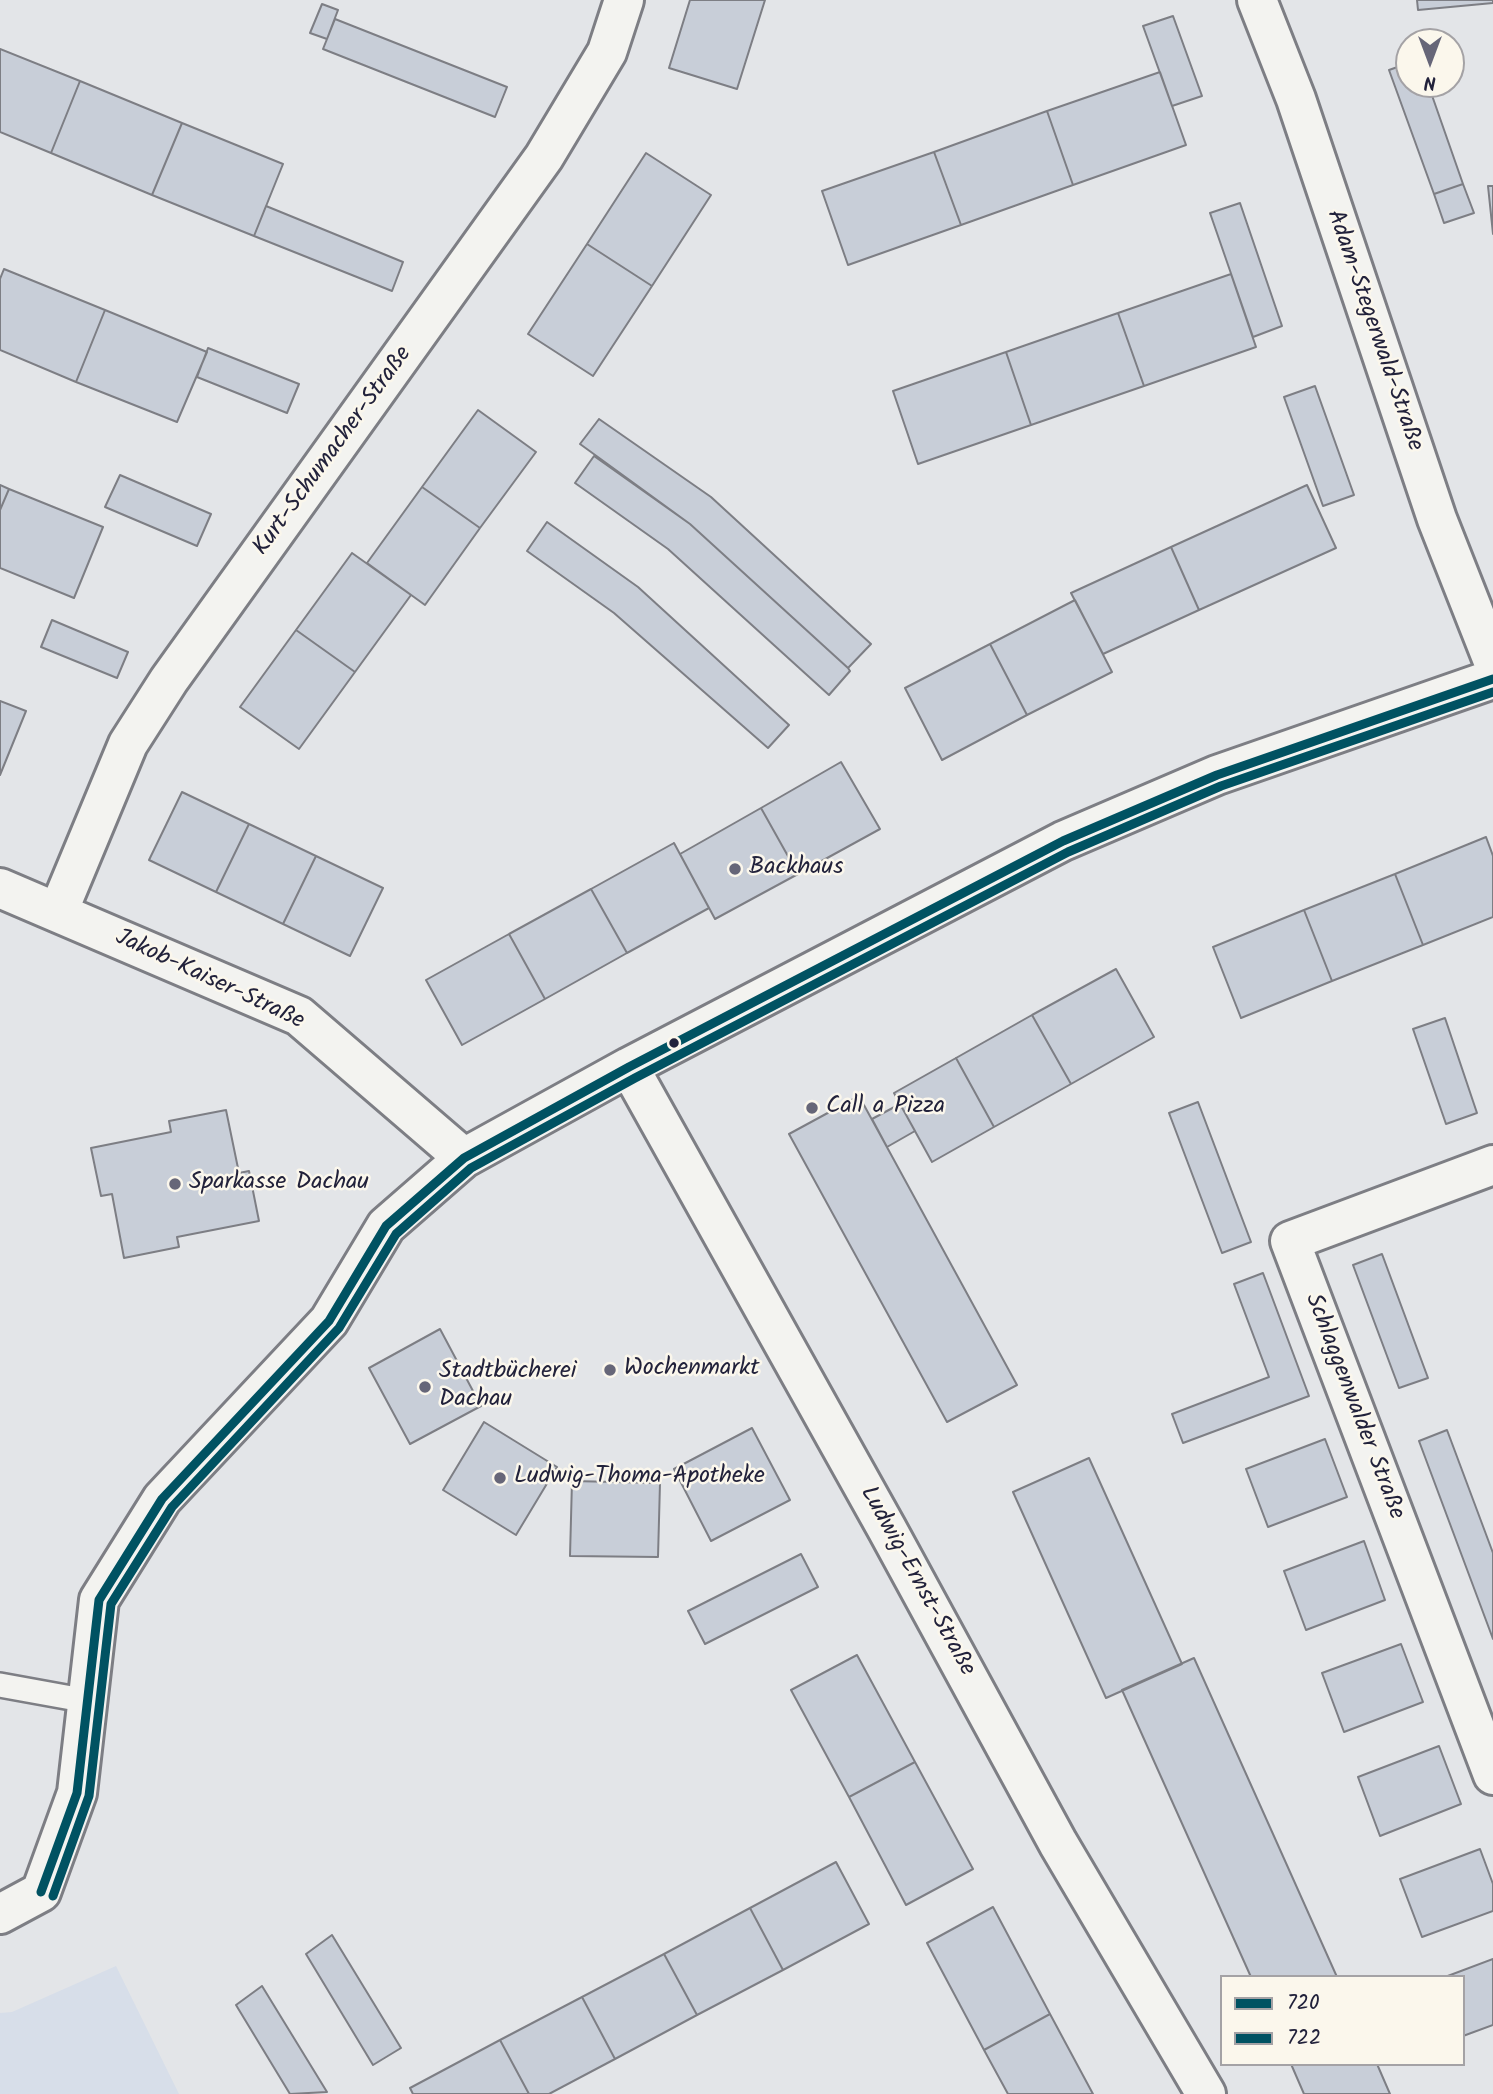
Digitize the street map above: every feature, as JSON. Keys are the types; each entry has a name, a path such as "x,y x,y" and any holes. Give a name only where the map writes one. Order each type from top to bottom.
{"street":[{"name":"Kurt-Schumacher-Straße","path":"58,912 128,744 169,680 544,157 607,52 624,0"},
{"name":"Adam-Stegerwald-Straße","path":"1257,0 1296,99 1437,519 1493,661"},
{"path":"0,1914 41,1892 77,1793 99,1600 162,1499 329,1321 386,1226 464,1158 629,1067 1063,841 1217,775 1493,679"},
{"name":"Jakob-Kaiser-Straße","path":"0,888 299,1016 464,1158"},
{"name":"Ludwig-Ernst-Straße","path":"629,1067 887,1529 1058,1843 1206,2094"},
{"name":"Schlaggenwalder Straße","path":"1493,1164 1290,1241 1493,1775"}],"lane":[{"path":"0,1685 88,1701"}],"shaded area":[{"path":"116,1966 179,2094 0,2094 0,2013 12,2012"}],"building":[{"path":"690,0 765,0 737,89 669,68"},
{"path":"1417,0 1493,0 1493,3 1418,10"},
{"path":"322,4 338,10 327,39 310,33"},
{"path":"1173,16 1202,96 1172,106 1143,26"},
{"path":"335,19 507,87 495,117 323,49"},
{"path":"0,49 80,81 51,153 0,132"},
{"path":"1395,68 1395,87 1389,70"},
{"path":"1160,72 1186,145 1073,185 1047,111"},
{"path":"80,81 182,123 152,195 51,153"},
{"path":"1399,98 1433,98 1463,184 1434,194"},
{"path":"1047,111 1073,185 961,225 934,152"},
{"path":"182,123 283,164 254,236 152,195"},
{"path":"934,152 961,225 848,265 822,191"},
{"path":"646,153 711,195 652,286 587,244"},
{"path":"1463,184 1474,213 1444,223 1434,194"},
{"path":"1488,186 1493,186 1493,234"},
{"path":"1240,203 1282,326 1253,337 1210,213"},
{"path":"266,206 403,262 392,291 254,236"},
{"path":"587,244 652,286 593,376 528,334"},
{"path":"4,269 105,310 76,382 0,350 0,279"},
{"path":"1231,274 1256,347 1144,386 1118,313"},
{"path":"105,310 207,352 177,422 76,382"},
{"path":"1118,313 1144,386 1031,425 1006,352"},
{"path":"208,348 299,384 287,413 197,377"},
{"path":"1006,352 1031,425 918,464 893,391"},
{"path":"1315,386 1354,495 1323,506 1284,397"},
{"path":"478,410 536,452 480,528 422,487"},
{"path":"599,419 711,497 871,644 848,668 690,524 580,444"},
{"path":"594,456 690,524 848,668 850,671 829,695 668,549 575,483"},
{"path":"120,475 211,514 197,546 105,507"},
{"path":"0,485 9,489 0,510"},
{"path":"1307,485 1336,548 1199,610 1171,547"},
{"path":"422,487 480,528 425,605 367,563"},
{"path":"9,489 103,527 74,598 0,568 0,510"},
{"path":"547,522 638,587 789,725 768,748 614,613 527,551"},
{"path":"1171,547 1199,610 1103,654 1071,593"},
{"path":"352,553 411,595 355,672 296,630"},
{"path":"1075,600 1112,672 1027,715 990,644"},
{"path":"52,620 128,652 117,678 41,647"},
{"path":"296,630 355,672 299,749 240,707"},
{"path":"990,644 1027,715 942,760 905,688"},
{"path":"0,701 26,711 0,775"},
{"path":"841,762 880,829 798,874 761,808"},
{"path":"182,792 249,824 216,892 149,860"},
{"path":"761,808 798,874 715,919 680,854"},
{"path":"249,824 316,856 283,924 216,892"},
{"path":"1486,837 1493,856 1493,917 1423,945 1395,874"},
{"path":"674,843 709,908 627,953 591,889"},
{"path":"316,856 383,888 350,956 283,924"},
{"path":"1395,874 1423,945 1332,981 1304,910"},
{"path":"591,889 627,953 545,999 509,934"},
{"path":"1304,910 1332,981 1241,1018 1213,947"},
{"path":"509,934 545,999 462,1045 426,980"},
{"path":"1116,969 1154,1037 1071,1084 1032,1015"},
{"path":"1032,1015 1071,1084 994,1127 956,1058"},
{"path":"1445,1018 1477,1113 1446,1124 1413,1029"},
{"path":"956,1058 994,1127 932,1162 894,1093"},
{"path":"859,1096 1017,1385 947,1422 789,1134"},
{"path":"1198,1102 1251,1242 1222,1253 1169,1113"},
{"path":"900,1104 915,1131 887,1147 872,1119"},
{"name":"Sparkasse Dachau","path":"226,1110 239,1173 249,1171 259,1221 177,1237 179,1247 124,1258 112,1194 101,1196 91,1148 171,1132 169,1121"},
{"path":"1382,1254 1428,1378 1399,1388 1353,1265"},
{"path":"1263,1273 1309,1396 1183,1443 1172,1414 1269,1377 1234,1284"},
{"name":"Stadtbücherei Dachau","path":"440,1329 481,1406 410,1444 369,1368"},
{"name":"Ludwig-Thoma-Apotheke","path":"484,1422 557,1467 516,1535 443,1490"},
{"path":"752,1428 790,1500 711,1541 674,1469"},
{"path":"1447,1430 1493,1553 1493,1639 1419,1441"},
{"path":"1325,1439 1347,1497 1268,1527 1246,1469"},
{"path":"1089,1458 1182,1664 1106,1698 1013,1492"},
{"path":"572,1481 660,1483 658,1557 570,1556"},
{"path":"1364,1541 1385,1600 1306,1630 1284,1571"},
{"path":"801,1554 818,1587 705,1644 688,1611"},
{"path":"1401,1644 1423,1702 1344,1732 1322,1673"},
{"path":"857,1655 915,1762 849,1797 791,1690"},
{"path":"1194,1658 1336,1975 1250,1975 1122,1690"},
{"path":"1439,1746 1461,1804 1380,1836 1358,1777"},
{"path":"915,1762 973,1869 906,1905 849,1797"},
{"path":"1480,1849 1493,1884 1493,1911 1422,1937 1400,1879"},
{"path":"836,1862 869,1924 783,1970 750,1908"},
{"path":"993,1907 1050,2014 984,2050 927,1943"},
{"path":"750,1908 783,1970 697,2015 664,1954"},
{"path":"332,1935 401,2048 373,2065 306,1954"},
{"path":"664,1954 697,2015 615,2059 582,1997"},
{"path":"1493,1959 1493,2025 1465,2035 1465,1975 1450,1975"},
{"path":"262,1986 327,2092 290,2094 236,2005"},
{"path":"582,1997 615,2059 549,2094 529,2094 500,2040"},
{"path":"1050,2014 1093,2094 1008,2094 984,2050"},
{"path":"500,2040 529,2094 413,2094 410,2088"},
{"path":"1292,2066 1378,2066 1390,2094 1304,2094"}],"transit line":[{"name":"720","path":"41,1892 77,1793 99,1600 162,1499 329,1321 386,1226 464,1158 629,1067 1063,841 1217,775 1493,679"},
{"name":"722","path":"53,1896 89,1796 111,1604 172,1507 339,1328 396,1234 471,1168 635,1078 1068,852 1221,786 1493,692"}],"place":[{"name":"Backhaus","path":"735,869"},
{"name":"Call a Pizza","path":"812,1108"},
{"name":"Sparkasse Dachau","path":"175,1184"},
{"name":"Wochenmarkt","path":"610,1370"},
{"name":"Stadtbücherei Dachau","path":"425,1387"},
{"name":"Ludwig-Thoma-Apotheke","path":"500,1478"}]}
